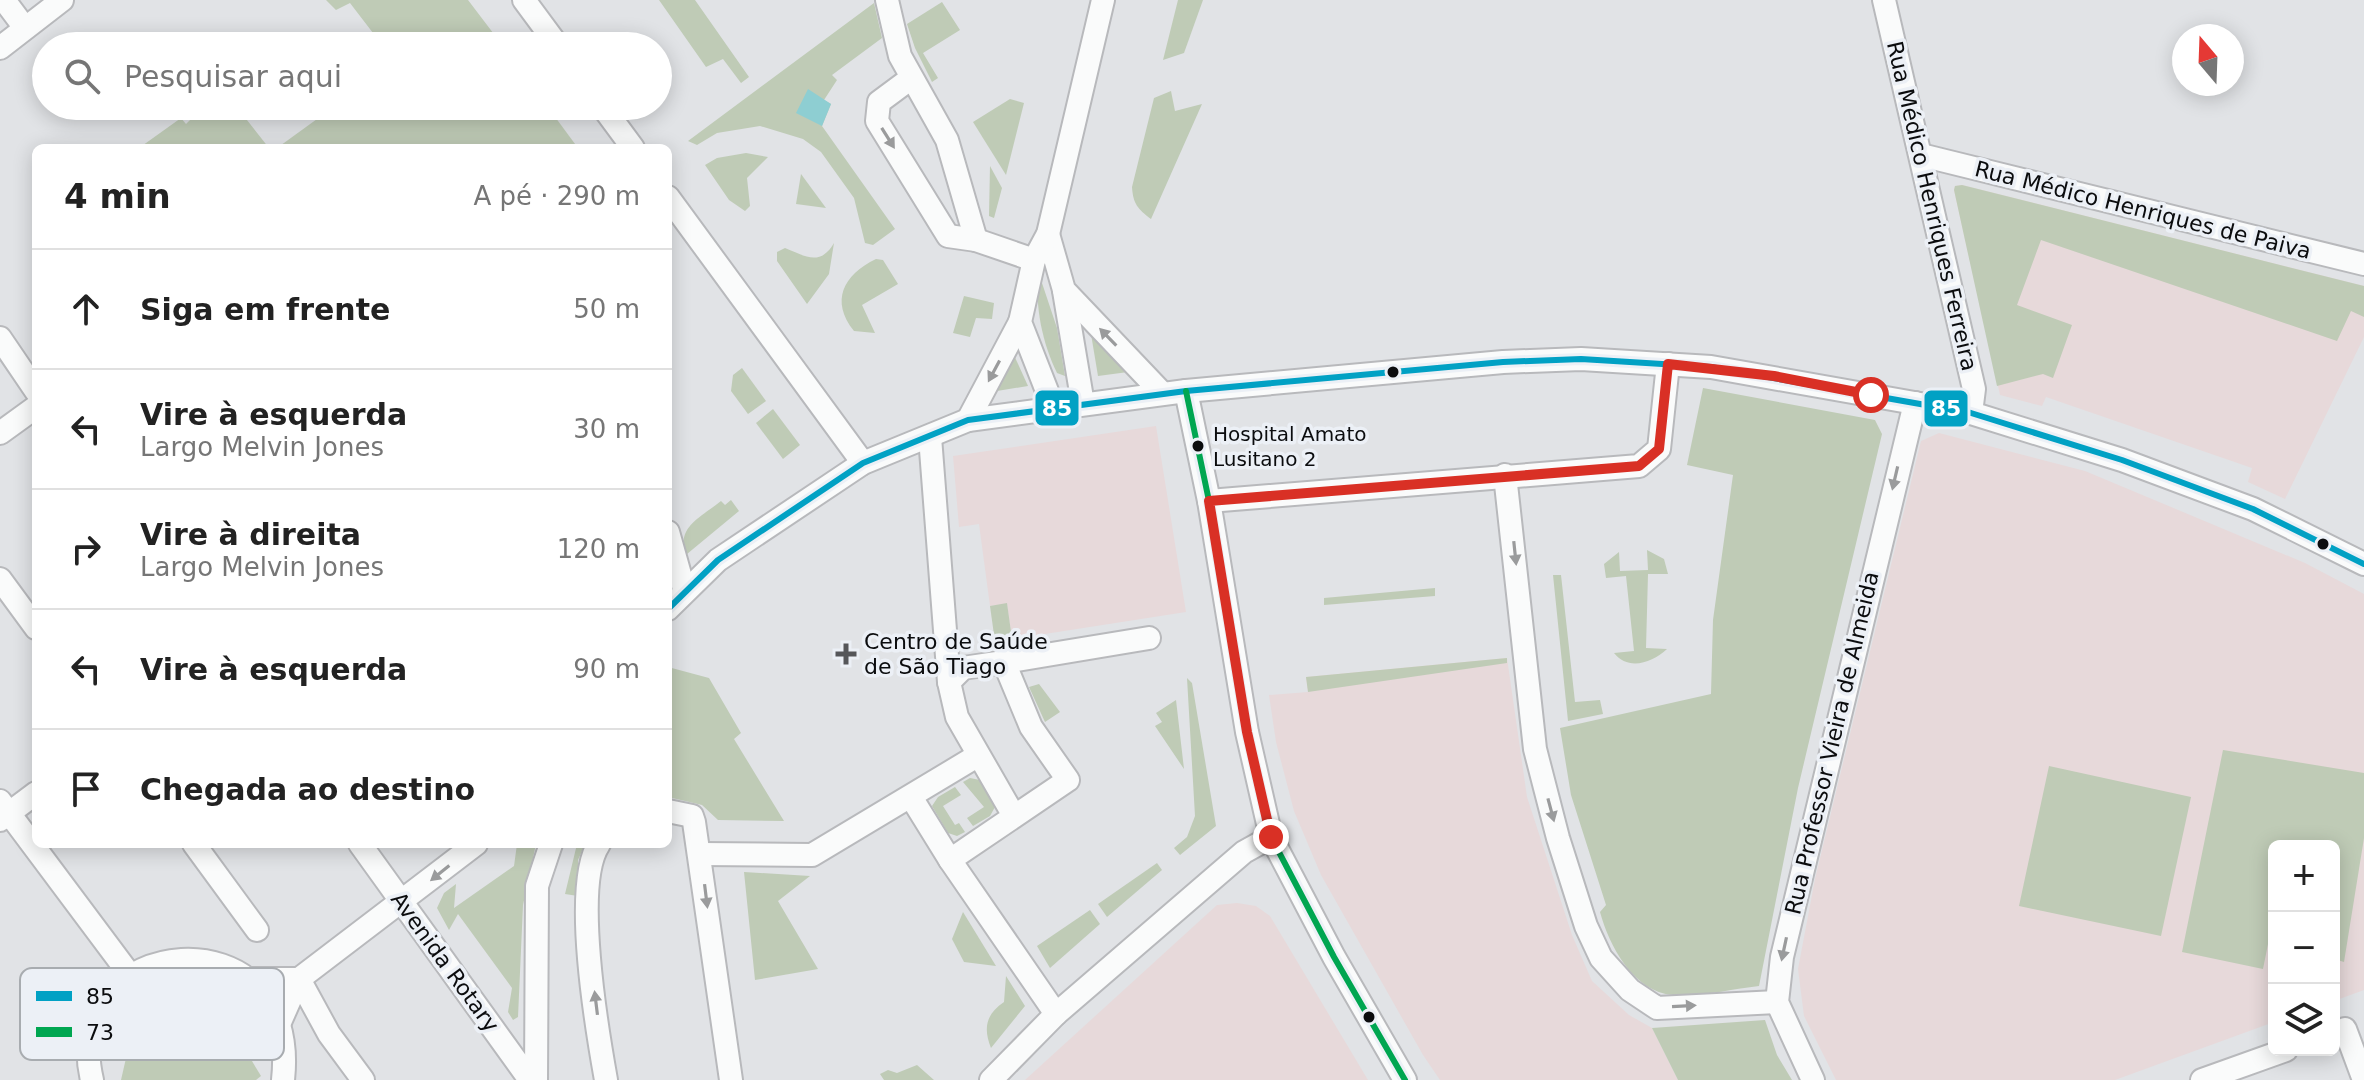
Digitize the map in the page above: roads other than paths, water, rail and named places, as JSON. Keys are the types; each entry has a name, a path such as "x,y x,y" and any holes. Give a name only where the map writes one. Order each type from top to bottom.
{"street":[{"path":"0,48 62,0"},
{"path":"524,0 548,32"},
{"path":"887,0 900,56 910,79 947,140 976,240"},
{"path":"968,420 1020,322 1034,260 1048,234 1103,0"},
{"name":"Rua Médico Henriques Ferreira","path":"1884,0 1974,389 1971,413"},
{"path":"3,3 25,28"},
{"path":"910,79 879,102 877,121 948,236 976,240 1034,260"},
{"path":"612,120 630,144"},
{"name":"Rua Médico Henriques de Paiva","path":"1921,155 2364,264"},
{"path":"672,202 863,463"},
{"path":"1048,234 1064,290 1083,404"},
{"path":"1064,290 1162,393"},
{"path":"1020,322 1054,409"},
{"path":"0,338 32,385"},
{"path":"672,604 684,589 718,560 863,463 968,420 1162,393 1503,362 1581,359 1668,364 1774,376 1971,413 2122,460 2253,509 2364,564"},
{"path":"1209,501 1639,466 1659,449 1668,364"},
{"path":"1186,391 1209,501 1247,732 1271,837 1405,1080"},
{"name":"Rua Professor Vieira de Almeida","path":"1777,1002 1789,926 1915,403"},
{"path":"0,433 32,410"},
{"path":"930,437 949,682 957,717 1014,816"},
{"path":"1505,475 1535,749 1558,838 1586,926 1601,958 1630,990 1657,1008 1777,1002 1813,1080"},
{"path":"672,546 684,589"},
{"path":"0,579 32,623"},
{"path":"949,682 963,668 1149,638"},
{"path":"950,860 1068,780 1031,727 1004,662"},
{"path":"700,854 812,855 977,756"},
{"path":"32,795 3,811 125,968"},
{"path":"911,797 950,860 1056,1014"},
{"path":"672,812 692,816 731,1080"},
{"path":"991,1080 1056,1014 1244,852 1271,837"},
{"path":"197,848 257,930"},
{"name":"Avenida Rotary","path":"363,848 533,1080"},
{"path":"284,1013 299,979 403,903 471,848"},
{"path":"533,1080 537,886 550,848"},
{"path":"597,848 589,868 585,927 606,1080"},
{"path":"143,968 153,963 191,958 231,968"},
{"path":"284,979 299,979"},
{"path":"299,979 329,1034 363,1080"},
{"path":"2348,1028 2364,1080"},
{"path":"283,1080 284,1041"},
{"path":"2207,1079 2270,1056"},
{"path":"88,1060 92,1080"}],"water":[{"path":"808,89 831,104 822,126 796,113"}],"place":[{"name":"Hospital Amato Lusitano 2","path":"1198,446"},
{"name":"Centro de Saúde de São Tiago","path":"846,654"}]}
